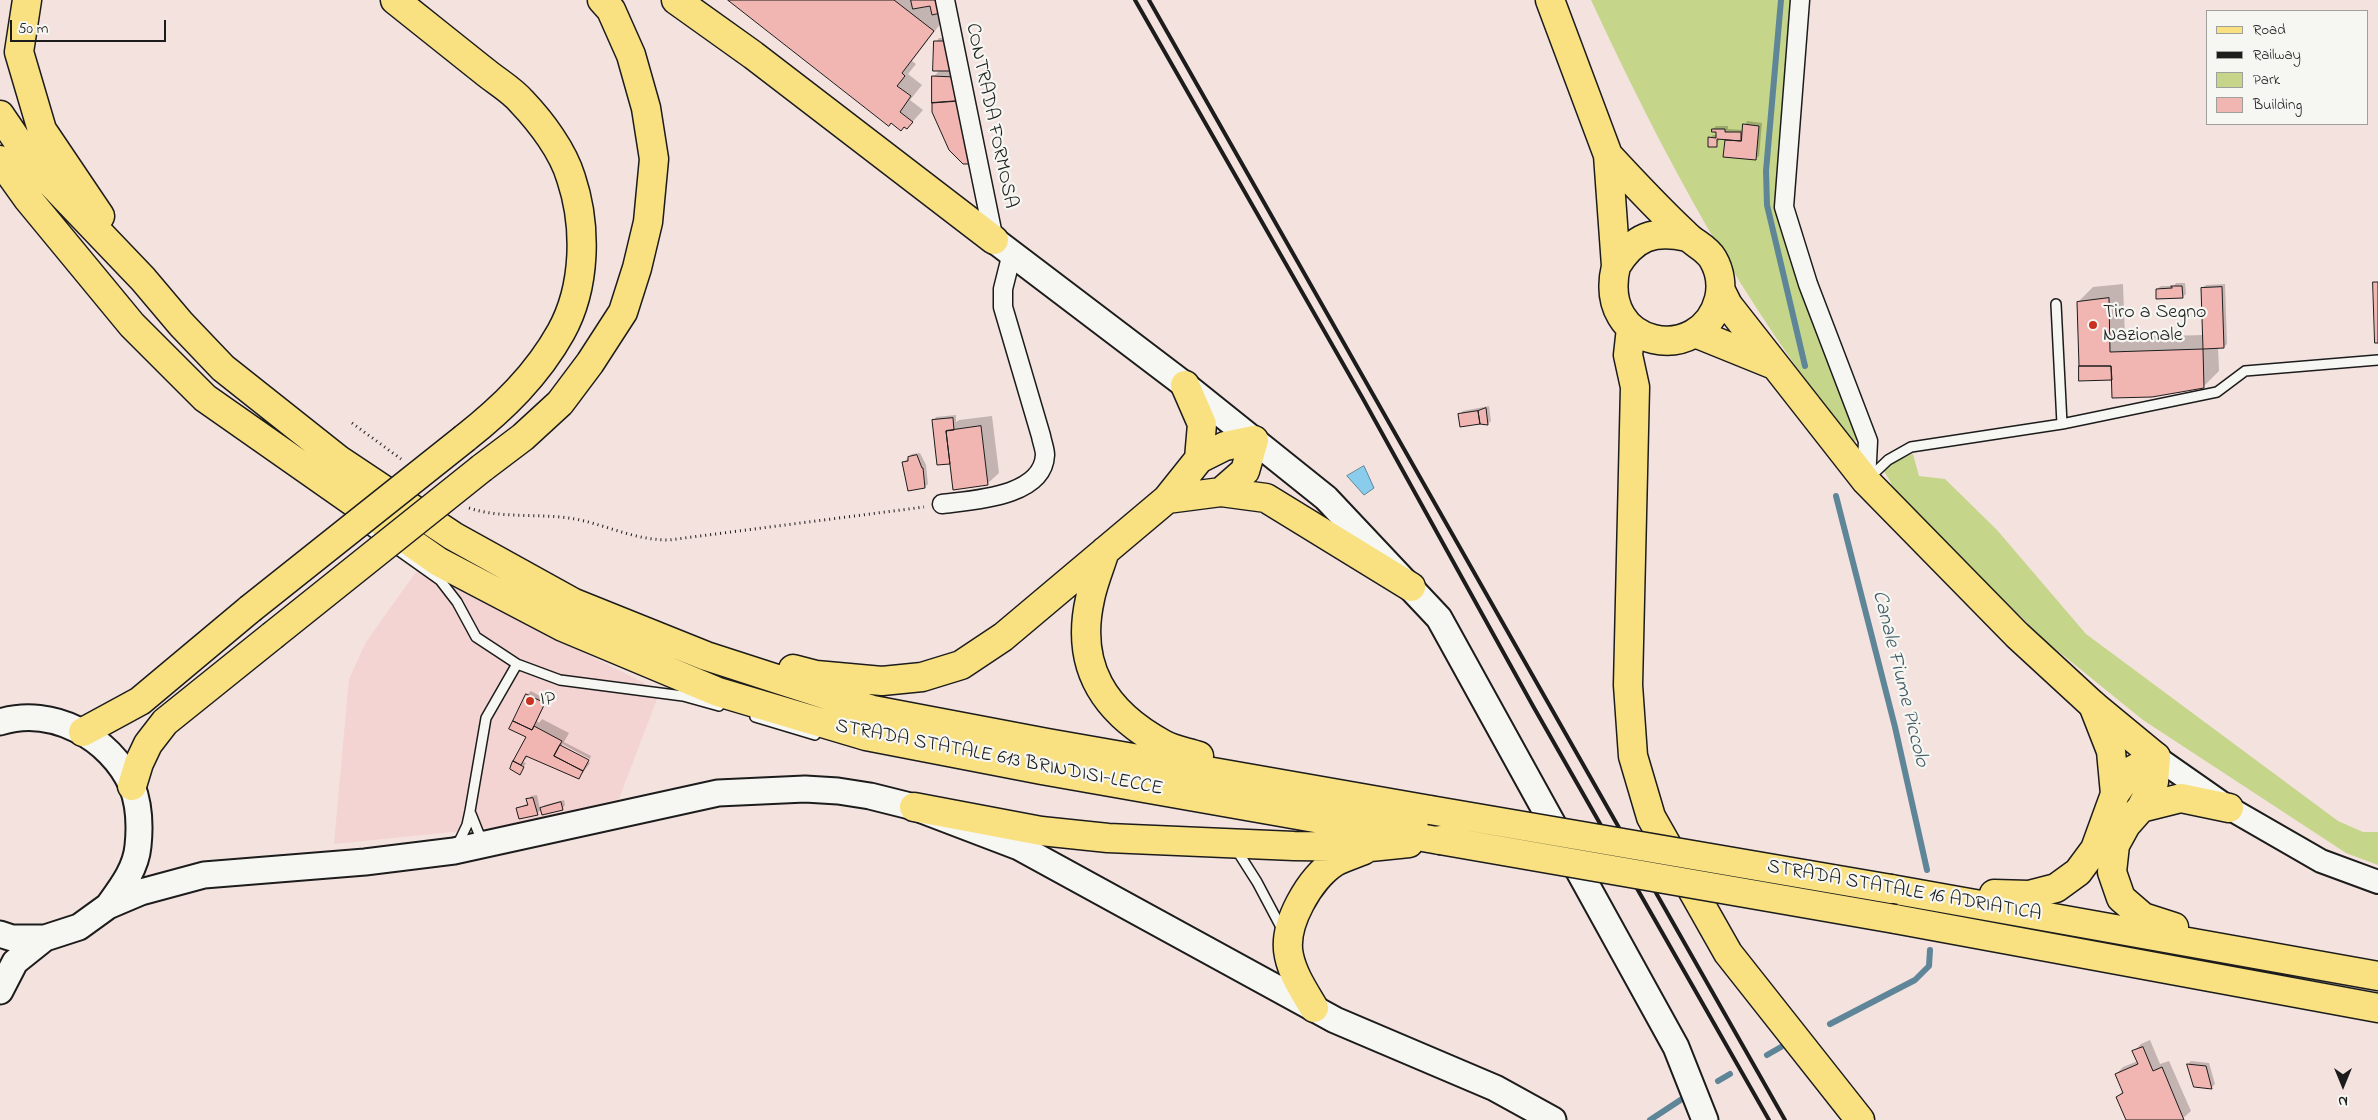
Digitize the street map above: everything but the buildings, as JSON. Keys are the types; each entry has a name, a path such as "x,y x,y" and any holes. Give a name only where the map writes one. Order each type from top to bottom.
{"main road":[{"path":"27,0 19,52 42,130 143,279"},
{"path":"83,732 140,701 250,609 498,412 524,385 543,361 562,331 576,294 582,252 579,212 571,177 554,145 521,100 395,0"},
{"path":"132,786 139,763 148,744 165,722 523,437 560,403 590,363 623,312 648,222 654,159 646,108 631,55 611,10 602,0"},
{"path":"676,0 753,55 1185,385 1254,440 1326,498 1411,587 1439,618 1497,720 1676,1047 1705,1120"},
{"path":"1550,0 1608,155 1616,266 1612,283 1614,300 1620,315 1631,328 1646,337 1662,341 1679,340 1695,333 1708,322 1717,308 1720,291 1719,274 1713,258 1702,246 1687,237 1642,193 1608,155"},
{"name":"STRADA STATALE 613 BRINDISI-LECCE","path":"0,114 34,165 143,279 180,324 223,368 339,460 437,526 574,603 706,656 873,710 1047,743 1430,810"},
{"name":"STRADA STATALE 613 BRINDISI-LECCE","path":"0,160 28,199 132,325 205,398 259,442 439,562 563,627 718,692 876,738 1042,770 1440,840"},
{"path":"1616,266 1625,252 1638,241 1654,234 1670,233 1687,237"},
{"path":"1720,291 1728,305 1866,481 2017,635 2093,705 2156,757"},
{"path":"1631,328 1628,355 1635,396 1628,685 1634,756 1652,817 1728,953 1860,1120"},
{"path":"1695,333 1775,366"},
{"path":"1185,385 1202,424 1199,459"},
{"path":"706,656 756,660 816,675 882,681 922,677 961,665 1003,637 1167,498 1199,459 1225,446 1254,440"},
{"path":"1221,492 1245,471 1254,440"},
{"path":"1167,498 1221,492 1266,498 1411,587"},
{"path":"1105,551 1090,599 1086,643 1098,688 1124,719 1164,745 1292,786"},
{"path":"2093,705 2111,751 2115,794"},
{"path":"0,722 13,718 49,719 83,732 101,744 112,756 132,786 139,817 138,848 127,880 108,906"},
{"path":"1891,889 2029,895 2056,888 2078,872 2095,849 2115,794 2131,771 2156,757"},
{"path":"2156,757 2154,782 2141,808 2126,825 2115,846 2112,872 2121,898 2143,917 2261,956"},
{"path":"0,934 12,938 45,938 79,927 108,906 141,892 204,875 355,863 454,851 718,793 805,788 870,796 914,807 1041,831 1108,838 1233,844 1370,847 1440,840"},
{"path":"2141,808 2181,798 2229,808"},
{"path":"914,807 1019,847 1314,1008 1367,1034 1495,1088 1553,1120"},
{"name":"STRADA STATALE 16 ADRIATICA","path":"1430,810 1891,889 2378,976"},
{"name":"STRADA STATALE 16 ADRIATICA","path":"1440,840 1896,919 2378,1008"},
{"path":"1314,1008 1293,970 1288,954 1287,939 1296,912 1308,890 1334,863 1370,847"},
{"path":"0,991 15,962 45,938"},
{"path":"1778,1017 1880,1120"}],"street":[{"name":"CONTRADA FORMOSA","path":"944,0 1003,246"},
{"path":"1800,0 1784,207 1808,284 1868,441 1866,481"},
{"path":"942,504 997,496 1035,479 1042,468 1045,454 1041,436 1003,307 1005,279 1003,246"},
{"path":"2156,757 2229,808 2321,862 2378,882"}],"lane":[{"path":"2056,304 2062,424"},
{"path":"1866,481 1888,460 1911,448 2062,424 2216,392 2245,371 2378,360"},
{"path":"353,518 440,580 457,602 476,637 517,664 560,680 683,696 725,708"},
{"path":"454,851 467,825 486,718 517,664"},
{"path":"743,714 825,738"},
{"path":"947,762 1042,770"},
{"path":"470,812 479,834 489,843"},
{"path":"1233,844 1257,882 1287,939"}],"path":[{"path":"352,423 402,460"},
{"path":"466,506 498,516 560,517 585,521 625,535 648,540 668,540 942,504"}],"shaded area":[{"path":"418,569 660,691 619,799 502,827 334,844 349,679 366,642"}],"green space":[{"path":"1591,0 1794,0 1779,202 1859,436 1857,440 1853,441 1813,390 1741,284 1677,173 1618,58"},
{"path":"1913,454 1919,476 1945,479 1997,530 2086,634 2338,821 2363,832 2378,832 2378,865 2346,853 2143,720 2048,643 1893,492 1891,483 1884,471 1888,464"}],"water":[{"path":"1364,466 1374,488 1364,495 1347,476"}],"waterway":[{"name":"Canale Fiume Piccolo","path":"1781,0 1766,171 1767,205 1805,366"},
{"name":"Canale Fiume Piccolo","path":"1836,496 1895,727 1927,870"},
{"name":"Canale Fiume Piccolo","path":"1830,1024 1915,980 1929,966 1930,950"},
{"name":"Canale Fiume Piccolo","path":"1767,1055 1781,1047"},
{"name":"Canale Fiume Piccolo","path":"1718,1081 1730,1074"},
{"name":"Canale Fiume Piccolo","path":"1650,1120 1682,1099"}],"railway":[{"path":"1135,0 1362,397 1533,706 1769,1120"},
{"path":"1149,0 1785,1120"}],"place":[{"name":"Tiro a Segno Nazionale","path":"2093,325"},
{"name":"IP","path":"530,701"}]}
